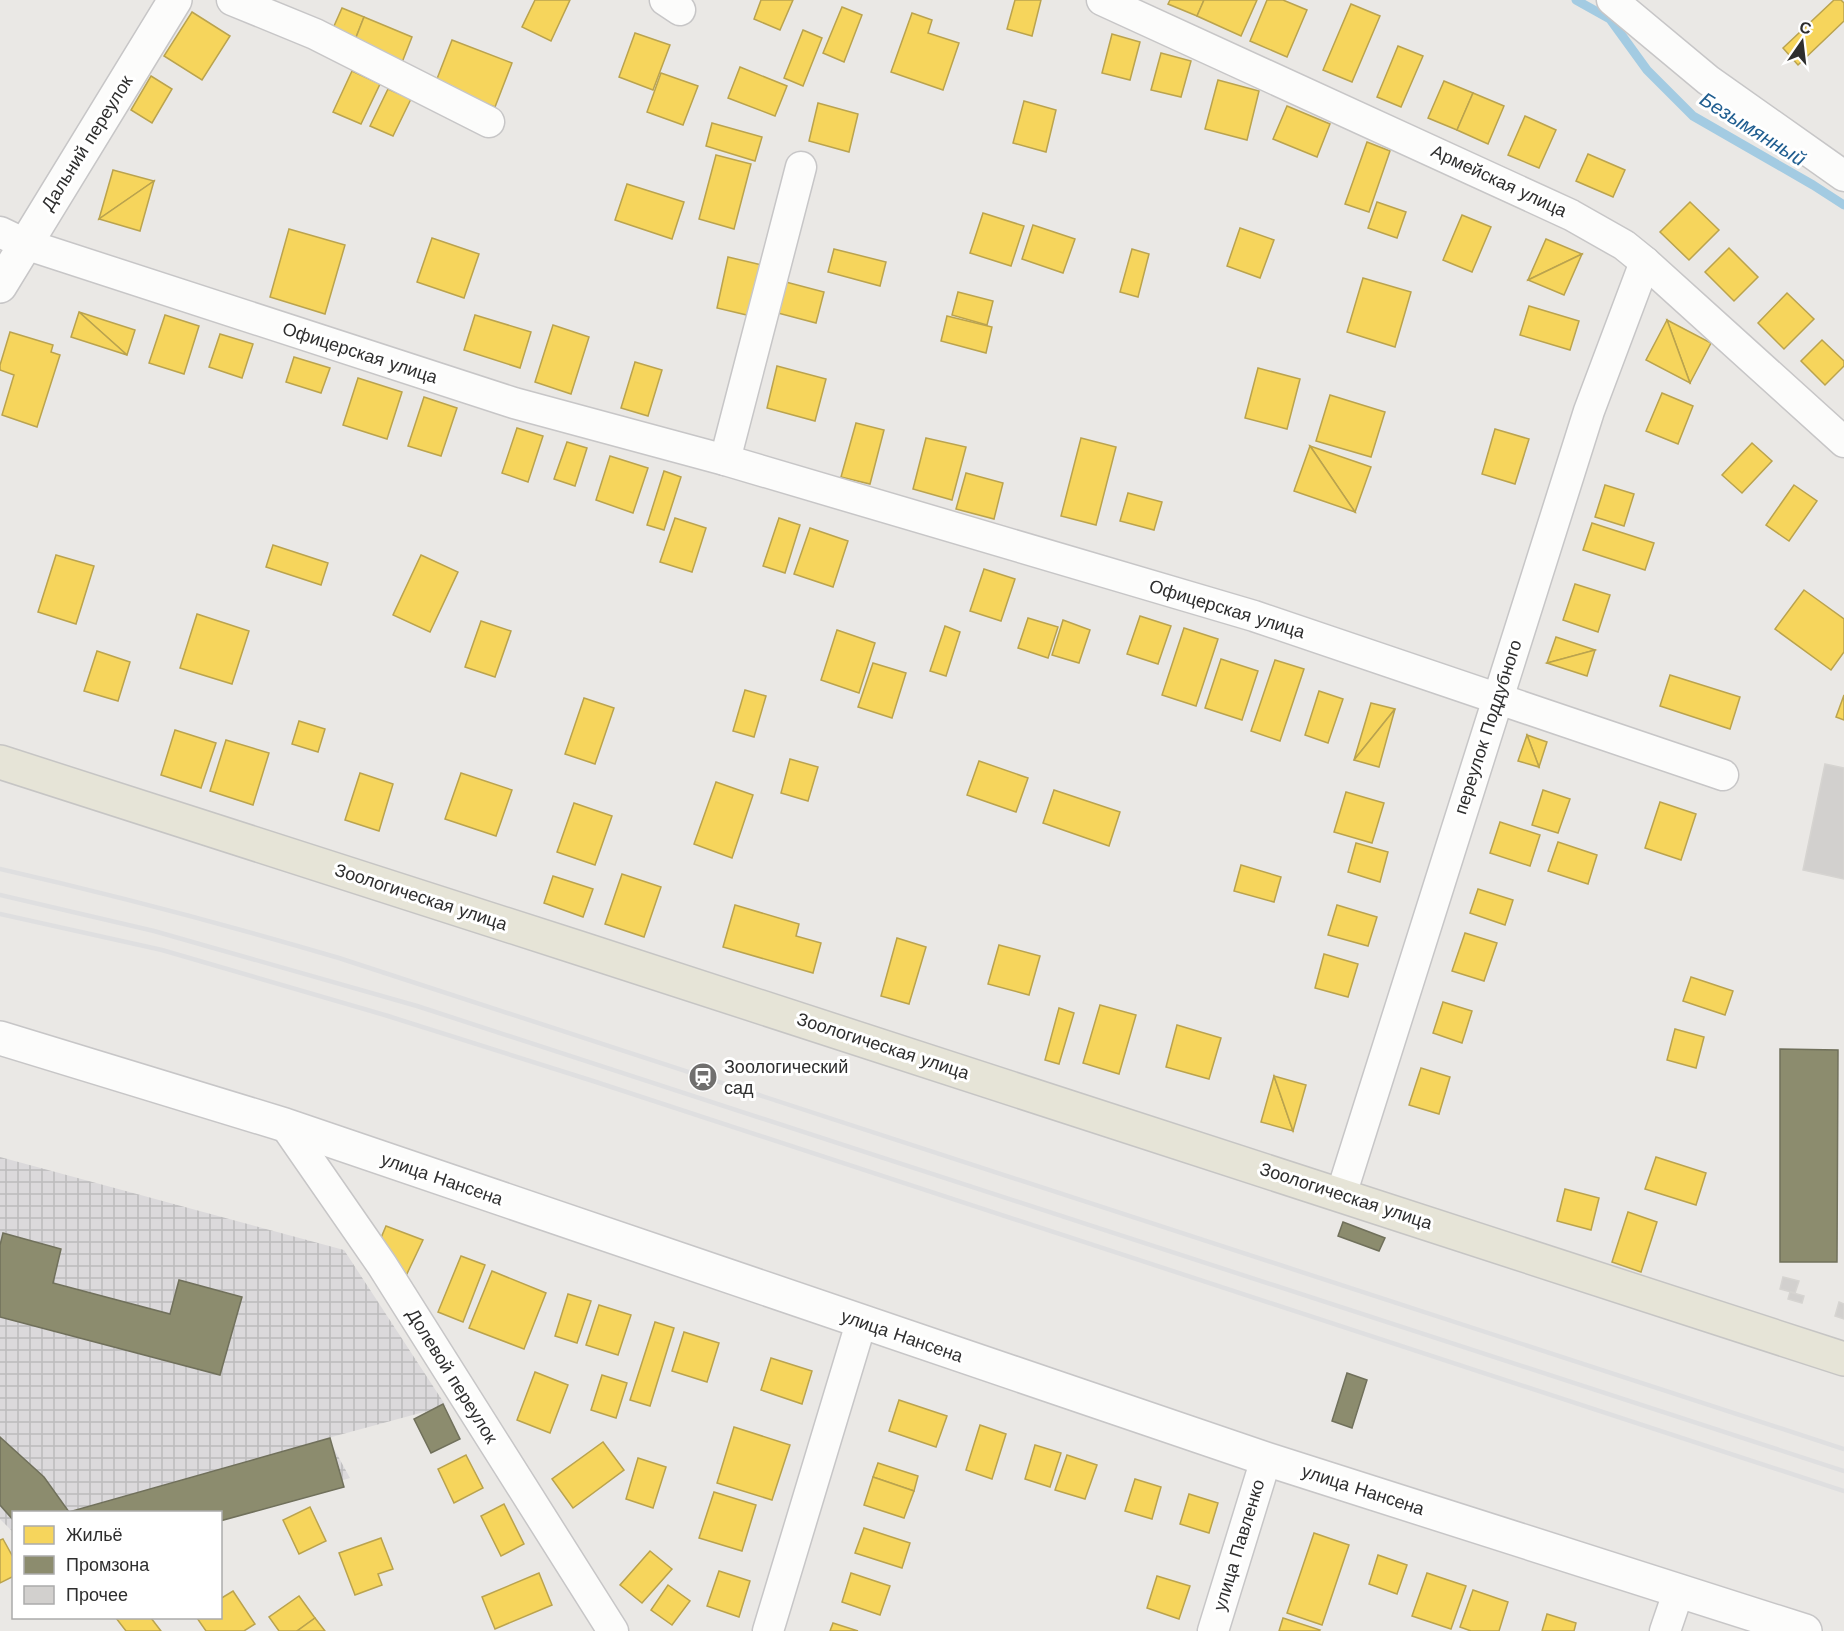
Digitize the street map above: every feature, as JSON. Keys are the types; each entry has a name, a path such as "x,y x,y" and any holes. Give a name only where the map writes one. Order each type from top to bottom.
{"main road":[{"name":"Дальний переулок","path":"0,286 12,238 175,0"},
{"name":"Зоологическая улица","path":"0,762 1844,1359"},
{"name":"улица Нансена","path":"0,1038 285,1125 1266,1459 1805,1631"}],"street":[{"path":"232,0 315,34 489,122"},
{"name":"Армейская улица","path":"1102,0 1571,214 1624,245 1844,442"},
{"path":"1612,0 1708,80 1844,176"},
{"path":"725,460 801,167"},
{"name":"Офицерская улица","path":"12,238 514,403 725,460 1254,616 1723,776"},
{"name":"переулок Поддубного","path":"1341,1195 1496,699 1589,411 1645,262"},
{"name":"Долевой переулок","path":"285,1125 382,1265 613,1631"},
{"path":"768,1631 861,1323"},
{"name":"улица Павленко","path":"1213,1631 1266,1459"},
{"path":"1665,1631 1678,1590"}],"shaded area":[{"path":"0,1157 344,1250 446,1406 328,1438 350,1478 222,1517 222,1511 12,1511 12,1531 0,1519"}],"building: Жильё":[{"path":"535,0 570,0 551,41 522,27"},
{"path":"761,0 793,0 780,30 754,19"},
{"path":"1015,0 1041,0 1032,36 1007,29"},
{"path":"1170,0 1204,0 1197,16 1168,4"},
{"path":"1204,0 1257,0 1241,36 1197,16"},
{"path":"1267,0 1283,0 1307,10 1287,57 1250,41"},
{"path":"1834,0 1841,0 1844,3 1844,21 1798,65 1783,48"},
{"path":"1351,4 1380,16 1352,82 1323,70"},
{"path":"842,7 862,15 844,62 823,53"},
{"path":"342,8 364,17 353,45 330,35"},
{"path":"192,12 230,36 202,80 164,56"},
{"path":"912,13 932,20 928,33 959,43 943,90 891,72"},
{"path":"364,17 412,37 401,65 353,45"},
{"path":"803,30 822,38 803,86 784,78"},
{"path":"635,33 670,45 653,90 619,77"},
{"path":"1112,34 1140,42 1130,80 1102,73"},
{"path":"452,40 512,63 495,107 435,84"},
{"path":"1398,46 1423,56 1401,107 1377,97"},
{"path":"1161,53 1191,61 1181,97 1151,90"},
{"path":"740,67 787,86 775,116 728,98"},
{"path":"352,71 380,84 361,124 333,112"},
{"path":"661,73 698,86 683,125 647,112"},
{"path":"151,76 172,89 152,123 131,110"},
{"path":"1218,80 1259,91 1247,140 1205,129"},
{"path":"1444,81 1473,93 1457,130 1428,118"},
{"path":"388,89 411,99 393,136 370,126"},
{"path":"1473,93 1504,106 1488,144 1457,130"},
{"path":"1024,101 1056,110 1046,152 1013,143"},
{"path":"818,103 858,114 849,152 809,141"},
{"path":"1287,106 1330,124 1317,157 1273,139"},
{"path":"1525,116 1556,130 1539,168 1508,155"},
{"path":"712,123 762,137 755,161 706,146"},
{"path":"1367,142 1390,151 1369,212 1345,204"},
{"path":"1588,154 1625,170 1613,197 1576,181"},
{"path":"716,155 751,164 734,229 699,219"},
{"path":"113,170 154,181 99,219"},
{"path":"154,181 140,231 99,219"},
{"path":"627,184 684,202 672,239 615,220"},
{"path":"1377,202 1406,212 1397,238 1368,228"},
{"path":"1690,202 1719,230 1689,260 1660,232"},
{"path":"983,213 1024,226 1011,266 970,253"},
{"path":"1462,215 1491,227 1472,272 1443,260"},
{"path":"1033,225 1075,239 1063,273 1022,259"},
{"path":"1240,228 1274,240 1260,278 1227,266"},
{"path":"289,229 345,245 325,314 270,297"},
{"path":"432,238 479,254 464,298 417,282"},
{"path":"1546,239 1582,254 1528,280"},
{"path":"1729,248 1758,277 1734,301 1705,272"},
{"path":"834,249 886,262 880,286 828,272"},
{"path":"1132,249 1149,254 1138,297 1120,292"},
{"path":"1582,254 1564,295 1528,280"},
{"path":"728,257 762,265 751,316 717,308"},
{"path":"1363,278 1411,292 1395,347 1347,332"},
{"path":"782,281 824,292 816,323 774,312"},
{"path":"958,292 993,301 987,325 952,315"},
{"path":"1787,293 1814,319 1784,349 1758,323"},
{"path":"1529,306 1579,321 1570,350 1520,335"},
{"path":"79,312 135,330 127,355"},
{"path":"79,312 127,355 71,337"},
{"path":"165,315 199,326 184,374 149,363"},
{"path":"475,315 531,332 520,368 464,350"},
{"path":"947,316 992,327 986,353 941,341"},
{"path":"1667,320 1711,343 1690,383"},
{"path":"1667,320 1690,383 1646,360"},
{"path":"553,325 589,337 571,394 535,382"},
{"path":"10,332 53,345 51,352 60,355 37,427 2,415 14,375 0,370"},
{"path":"220,334 253,344 242,378 209,367"},
{"path":"1822,340 1844,361 1844,366 1825,385 1801,361"},
{"path":"294,357 330,368 321,393 286,382"},
{"path":"635,362 662,370 648,416 621,408"},
{"path":"777,366 826,379 815,421 767,408"},
{"path":"1258,368 1300,379 1287,429 1245,418"},
{"path":"358,378 402,392 387,439 343,425"},
{"path":"1662,393 1693,406 1678,444 1646,431"},
{"path":"1330,395 1385,412 1371,457 1316,441"},
{"path":"424,397 457,408 441,456 408,446"},
{"path":"856,423 884,430 870,484 841,477"},
{"path":"517,428 543,436 528,482 502,473"},
{"path":"1495,429 1529,439 1515,484 1482,474"},
{"path":"926,438 966,447 952,500 913,489"},
{"path":"1081,438 1116,447 1096,525 1061,516"},
{"path":"567,442 587,448 575,486 554,479"},
{"path":"1752,443 1772,461 1742,493 1722,475"},
{"path":"1310,446 1371,467 1355,512"},
{"path":"1310,446 1355,512 1294,491"},
{"path":"610,456 648,468 633,513 596,500"},
{"path":"664,471 681,477 664,530 647,525"},
{"path":"966,473 1003,483 994,519 956,509"},
{"path":"1605,485 1634,494 1624,526 1595,517"},
{"path":"1794,485 1817,501 1789,541 1766,525"},
{"path":"1128,493 1162,502 1154,530 1120,521"},
{"path":"675,518 706,528 692,572 660,562"},
{"path":"779,518 800,525 785,573 763,566"},
{"path":"1592,523 1654,543 1645,570 1583,550"},
{"path":"810,528 848,541 833,587 794,574"},
{"path":"273,545 328,563 321,585 266,567"},
{"path":"56,555 94,566 76,624 38,612"},
{"path":"421,555 458,572 430,632 393,615"},
{"path":"984,569 1015,579 1001,621 970,611"},
{"path":"1575,584 1610,595 1598,632 1563,620"},
{"path":"1804,590 1844,619 1844,652 1831,670 1775,629"},
{"path":"197,614 249,631 232,684 180,668"},
{"path":"1140,616 1171,626 1158,664 1127,654"},
{"path":"1028,618 1058,627 1048,658 1018,648"},
{"path":"1063,620 1090,630 1079,663 1052,655"},
{"path":"481,621 511,631 495,677 465,667"},
{"path":"945,626 960,632 946,676 930,671"},
{"path":"1184,628 1218,639 1196,706 1162,695"},
{"path":"837,630 875,643 859,693 821,680"},
{"path":"1556,637 1595,650 1547,663"},
{"path":"1595,650 1587,676 1547,663"},
{"path":"97,651 130,662 118,701 84,691"},
{"path":"1221,659 1258,671 1242,720 1205,708"},
{"path":"1275,660 1304,669 1280,741 1251,731"},
{"path":"873,663 906,673 892,718 858,707"},
{"path":"1670,675 1740,697 1730,729 1660,706"},
{"path":"745,690 766,696 754,737 733,731"},
{"path":"1319,691 1343,699 1328,743 1305,735"},
{"path":"1844,695 1844,720 1836,717"},
{"path":"584,698 614,708 595,764 565,754"},
{"path":"1371,703 1395,709 1354,760"},
{"path":"1395,709 1379,767 1354,760"},
{"path":"299,721 325,729 318,752 292,744"},
{"path":"175,730 216,743 201,788 161,775"},
{"path":"1527,735 1547,742 1539,767"},
{"path":"1527,735 1539,767 1518,761"},
{"path":"226,740 269,753 253,805 210,791"},
{"path":"790,759 818,767 808,801 781,793"},
{"path":"979,761 1028,778 1016,812 967,795"},
{"path":"360,773 393,784 379,831 345,820"},
{"path":"461,773 512,790 496,836 445,819"},
{"path":"716,782 753,795 732,858 694,844"},
{"path":"1054,790 1120,812 1109,846 1043,823"},
{"path":"1543,790 1570,799 1558,833 1532,825"},
{"path":"1346,792 1384,803 1372,843 1334,832"},
{"path":"1660,802 1696,814 1681,860 1645,848"},
{"path":"574,803 612,816 595,865 557,852"},
{"path":"1500,822 1540,835 1530,866 1490,853"},
{"path":"1558,842 1597,855 1588,884 1548,871"},
{"path":"1356,843 1388,852 1380,882 1348,872"},
{"path":"1241,865 1281,877 1274,902 1234,891"},
{"path":"622,874 661,887 644,937 605,924"},
{"path":"553,876 593,889 583,917 544,903"},
{"path":"1478,889 1513,900 1505,925 1470,913"},
{"path":"735,905 799,924 796,936 821,943 813,973 723,947"},
{"path":"1337,905 1377,917 1368,946 1328,935"},
{"path":"1465,933 1497,943 1484,981 1452,971"},
{"path":"897,938 926,947 909,1004 881,996"},
{"path":"999,945 1040,956 1029,995 988,984"},
{"path":"1324,954 1358,964 1348,997 1315,988"},
{"path":"1691,977 1733,991 1725,1015 1683,1001"},
{"path":"1443,1002 1472,1011 1462,1043 1433,1033"},
{"path":"1100,1005 1136,1015 1119,1074 1083,1063"},
{"path":"1059,1008 1074,1013 1059,1064 1045,1060"},
{"path":"1177,1025 1221,1038 1209,1079 1166,1067"},
{"path":"1675,1029 1704,1037 1696,1068 1667,1060"},
{"path":"1421,1068 1450,1077 1439,1114 1409,1105"},
{"path":"1274,1076 1293,1131 1261,1122"},
{"path":"1274,1076 1306,1085 1293,1131"},
{"path":"1656,1157 1706,1173 1696,1205 1645,1189"},
{"path":"1565,1189 1599,1198 1591,1230 1557,1221"},
{"path":"1628,1212 1657,1222 1641,1272 1612,1262"},
{"path":"386,1226 423,1240 404,1280 378,1245"},
{"path":"461,1256 485,1265 463,1322 438,1312"},
{"path":"492,1271 546,1293 524,1349 469,1328"},
{"path":"568,1294 591,1301 577,1343 555,1336"},
{"path":"599,1305 631,1315 618,1355 586,1345"},
{"path":"655,1322 674,1328 650,1406 630,1400"},
{"path":"684,1332 719,1343 707,1382 672,1371"},
{"path":"771,1358 812,1371 802,1404 761,1390"},
{"path":"535,1372 568,1385 550,1433 517,1420"},
{"path":"602,1375 627,1383 616,1418 591,1410"},
{"path":"899,1400 947,1416 936,1447 889,1431"},
{"path":"980,1425 1006,1434 992,1479 966,1470"},
{"path":"734,1427 790,1445 772,1500 717,1483"},
{"path":"603,1442 624,1470 573,1508 552,1479"},
{"path":"1035,1445 1061,1453 1050,1487 1025,1479"},
{"path":"466,1455 483,1488 454,1503 438,1469"},
{"path":"1067,1455 1097,1465 1085,1499 1055,1490"},
{"path":"638,1458 666,1467 653,1508 626,1499"},
{"path":"878,1463 918,1476 914,1491 873,1477"},
{"path":"873,1477 914,1491 904,1518 864,1505"},
{"path":"1135,1479 1161,1487 1152,1519 1125,1511"},
{"path":"714,1492 756,1505 742,1551 699,1538"},
{"path":"1189,1494 1218,1503 1209,1533 1180,1524"},
{"path":"504,1504 524,1544 501,1556 481,1516"},
{"path":"310,1507 326,1541 299,1554 283,1520"},
{"path":"864,1528 910,1543 902,1568 855,1553"},
{"path":"1314,1533 1349,1545 1322,1625 1287,1613"},
{"path":"381,1538 393,1569 378,1574 382,1585 355,1595 339,1553"},
{"path":"3,1539 12,1555 12,1577 0,1583 0,1540"},
{"path":"650,1551 672,1569 642,1603 620,1585"},
{"path":"1378,1555 1407,1565 1397,1594 1369,1584"},
{"path":"719,1571 750,1581 739,1617 707,1606"},
{"path":"539,1573 552,1605 495,1629 482,1597"},
{"path":"851,1573 890,1586 880,1615 842,1602"},
{"path":"1427,1573 1466,1586 1451,1629 1412,1616"},
{"path":"1157,1576 1190,1586 1179,1619 1147,1608"},
{"path":"668,1585 690,1601 672,1625 651,1610"},
{"path":"1473,1590 1508,1602 1499,1631 1471,1631 1460,1627"},
{"path":"233,1591 255,1624 244,1631 206,1631 198,1619 222,1619 222,1598"},
{"path":"299,1596 315,1618 297,1631 279,1631 269,1617"},
{"path":"1547,1614 1576,1623 1574,1631 1542,1631"},
{"path":"315,1618 325,1631 297,1631"},
{"path":"1283,1618 1320,1630 1279,1631"},
{"path":"117,1619 152,1619 161,1631 126,1631"},
{"path":"833,1623 858,1631 830,1631"}],"building: Промзона":[{"path":"1780,1049 1838,1050 1837,1262 1780,1262"},
{"path":"1343,1222 1385,1238 1379,1251 1338,1236"},
{"path":"3,1233 61,1249 53,1283 170,1314 179,1280 242,1297 220,1375 0,1317 0,1245"},
{"path":"1347,1373 1367,1380 1352,1428 1332,1421"},
{"path":"443,1404 460,1439 431,1453 414,1419"},
{"path":"0,1437 44,1477 68,1511 12,1511 12,1519 0,1505"},
{"path":"330,1438 344,1487 222,1520 222,1511 73,1511"}],"building: Прочее":[{"path":"1825,764 1844,768 1844,879 1803,870"},
{"path":"1783,1277 1799,1281 1795,1293 1780,1289"},
{"path":"1790,1292 1804,1296 1802,1303 1788,1299"},
{"path":"1839,1302 1844,1304 1844,1319 1835,1316"}],"waterway":[{"name":"Безымянный","path":"1576,0 1610,19 1647,70 1693,116 1844,205"}],"railway":[{"path":"0,869 170,911 339,958 1844,1449"},
{"path":"0,895 154,931 417,1006 1844,1471"},
{"path":"0,914 162,950 388,1016 1844,1491"}],"place":[{"name":"Зоологический сад","path":"703,1077"}]}
